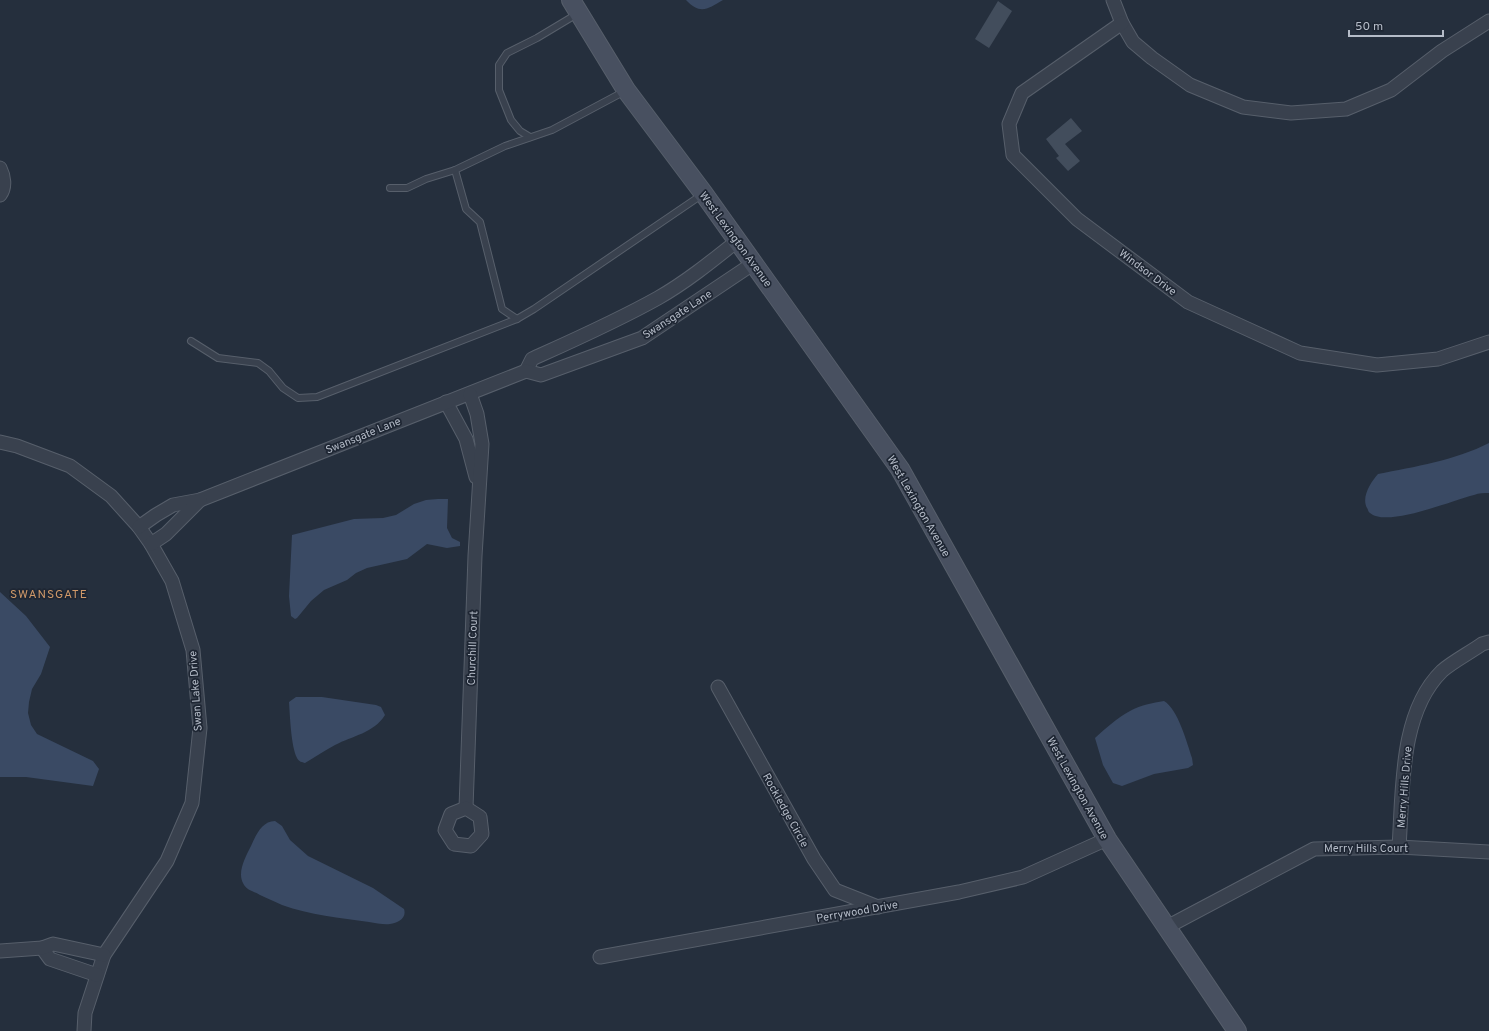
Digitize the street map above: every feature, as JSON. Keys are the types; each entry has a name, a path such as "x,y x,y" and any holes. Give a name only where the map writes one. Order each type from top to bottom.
{"street":[{"path":"1113,0 1122,23 1133,42 1152,58 1190,85 1243,107 1291,113 1346,109 1391,90 1442,51 1489,21"},
{"name":"West Lexington Avenue","path":"575,7 626,90 754,263 900,469 1107,839 1237,1031"},
{"name":"Windsor Drive","path":"1122,23 1022,93 1009,124 1013,155 1077,219 1188,302 1300,353 1377,366 1438,359 1489,342"},
{"path":"0,168 4,176 2,193 0,195"},
{"name":"Swansgate Lane","path":"526,371 532,359 600,329 659,298 705,266 737,241"},
{"name":"Swansgate Lane","path":"139,526 173,505 200,500 526,371 541,375 642,338 754,263"},
{"name":"Churchill Court","path":"466,808 474,589 482,444 477,414 470,394"},
{"name":"Churchill Court","path":"446,402 466,439 479,488"},
{"name":"Swan Lake Drive","path":"0,442 17,446 70,466 111,496 139,526 172,581 193,650 200,728 192,803 167,862 104,955 85,1013 84,1031"},
{"name":"Swansgate Lane","path":"151,544 166,534 200,500"},
{"name":"Merry Hills Drive","path":"1399,847 1406,748 1415,715 1426,692 1442,671 1482,644 1489,642"},
{"name":"Rockledge Circle","path":"718,687 814,859 835,890 878,907"},
{"name":"Perrywood Drive","path":"600,957 959,892 1023,877 1107,839"},
{"name":"Merry Hills Court","path":"1167,927 1314,849 1399,847 1489,852"},
{"path":"0,951 42,948 53,944 104,955"},
{"path":"42,948 50,959 97,975"}],"lane":[{"path":"530,137 520,131 511,120 499,90 498,65 507,53 537,38 575,7"},
{"path":"390,188 407,188 426,179 455,170 505,146 552,130 626,90"},
{"path":"455,170 466,209 480,222 502,309 517,319"},
{"path":"191,341 218,358 258,363 269,371 283,388 298,398 317,397 517,319 704,194"}],"water":[{"path":"686,0 723,0 708,8 700,9 691,5"},
{"path":"1489,443 1489,493 1478,494 1420,512 1405,515 1378,517 1369,512 1365,504 1365,499 1372,481 1378,474 1420,466 1449,458"},
{"path":"448,499 447,528 452,538 460,542 460,546 447,548 427,544 407,559 367,568 356,573 347,580 324,590 311,601 297,618 295,619 291,616 289,596 292,535 354,519 383,518 396,515 414,504 426,500"},
{"path":"0,592 26,616 50,647 41,674 32,689 28,713 31,725 37,734 93,761 99,769 93,786 26,777 0,777"},
{"path":"296,697 322,697 376,705 381,707 385,715 369,730 335,745 305,763 297,758 292,739 289,702"},
{"path":"1164,701 1174,711 1178,719 1192,758 1193,765 1188,768 1154,774 1122,786 1113,783 1103,765 1095,738 1116,720 1130,711 1151,703"},
{"path":"275,821 282,826 290,840 308,856 373,888 404,909 405,912 401,920 390,924 385,924 325,916 282,905 248,889 241,879 245,859 260,829 266,823"}],"building":[{"path":"998,1 1012,11 989,48 975,39"},
{"path":"1071,118 1082,131 1065,144 1080,161 1068,171 1056,158 1059,156 1046,139"}],"district":[{"name":"SWANSGATE","path":"49,594"}]}
